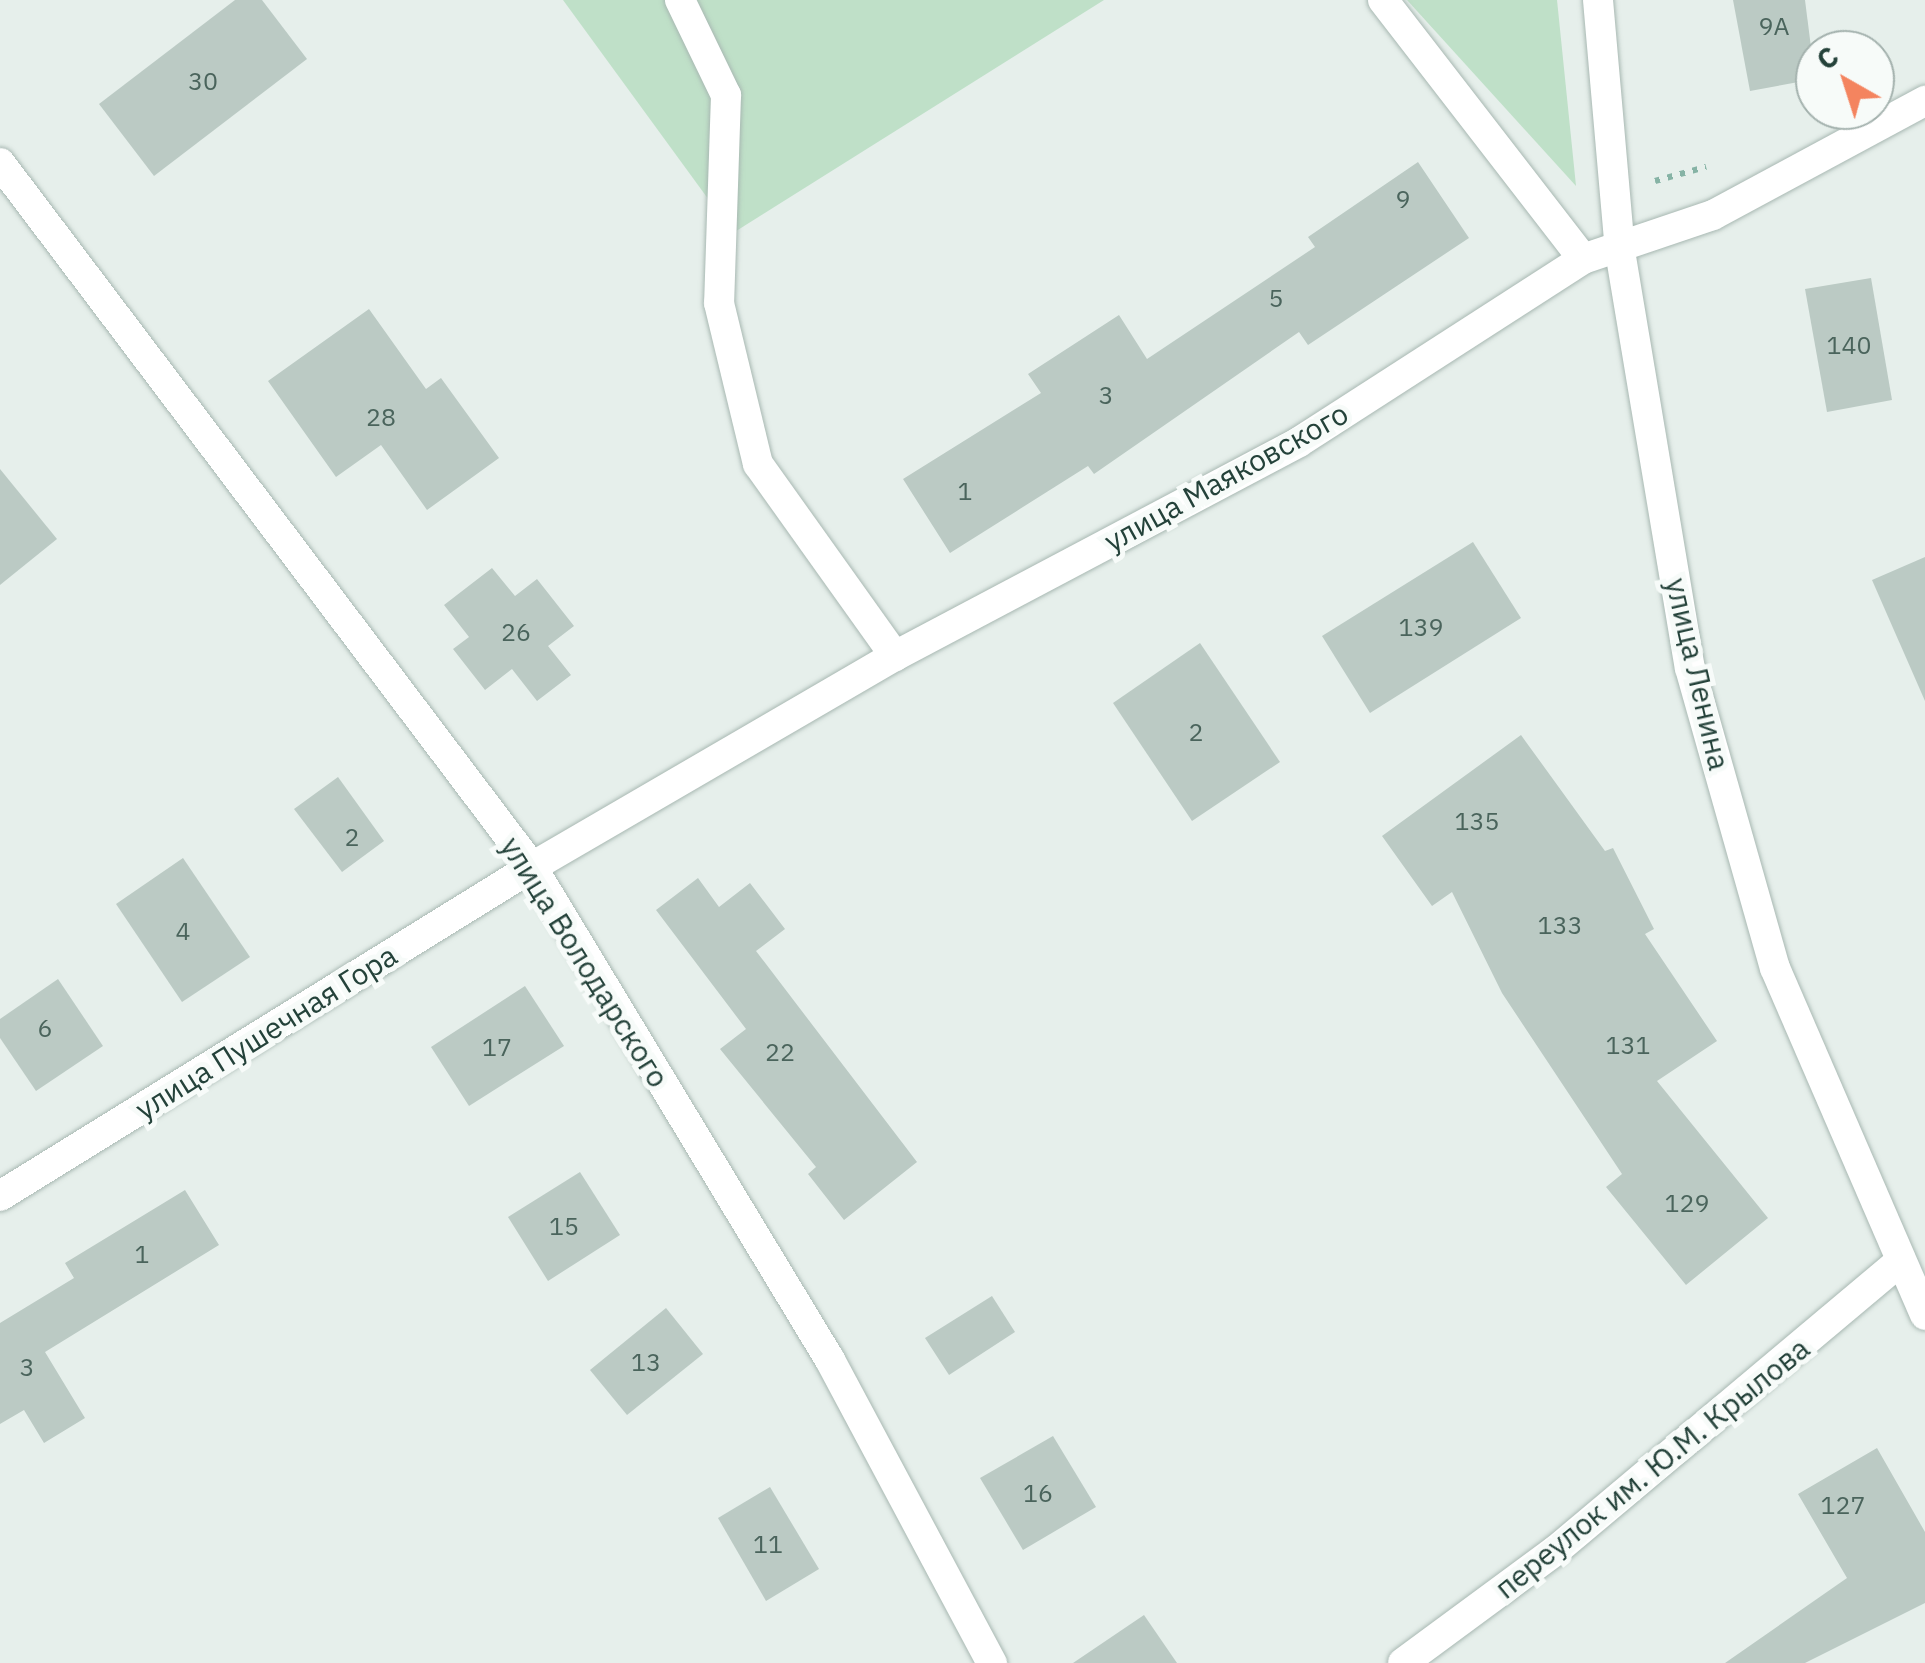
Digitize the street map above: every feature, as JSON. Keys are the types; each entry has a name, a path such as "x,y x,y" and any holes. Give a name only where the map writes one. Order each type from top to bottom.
{"street":[{"path":"680,0 726,94 719,303 758,464 894,656"},
{"path":"1383,0 1583,259"},
{"name":"улица Ленина","path":"1598,0 1620,251 1690,668 1776,968 1896,1266 1925,1315"},
{"name":"улица Маяковского","path":"532,867 894,656 1299,442 1583,259 1620,251 1713,215 1925,101"},
{"name":"улица Володарского","path":"0,163 10,204 532,867 830,1360 992,1663"},
{"name":"улица Пушечная Гора","path":"0,1196 532,867"},
{"name":"переулок им. Ю.М. Крылова","path":"1404,1663 1555,1550 1896,1266"}],"green space":[{"path":"563,0 1104,0 733,233"},
{"path":"1407,0 1557,0 1576,186"}],"building":[{"path":"235,0 262,0 307,59 154,176 99,104"},
{"path":"1733,0 1805,0 1809,30 1795,30 1795,83 1750,91"},
{"path":"1418,162 1469,238 1308,345 1299,332 1094,474 1088,466 950,553 903,479 1041,393 1028,374 1119,315 1147,359 1315,247 1308,237"},
{"path":"1871,278 1892,400 1827,412 1805,289"},
{"path":"369,309 426,389 441,378 499,458 427,510 381,445 336,477 268,381"},
{"path":"0,469 57,539 0,585"},
{"path":"1473,542 1521,618 1370,713 1322,636"},
{"path":"1925,557 1925,701 1872,580"},
{"path":"492,568 515,596 537,579 574,626 548,646 571,675 537,701 512,669 485,690 453,649 469,637 444,605"},
{"path":"1200,643 1280,762 1192,821 1113,703"},
{"path":"1521,735 1605,851 1613,848 1654,929 1645,934 1717,1041 1657,1081 1768,1218 1686,1285 1606,1187 1622,1174 1502,993 1452,892 1432,906 1382,836"},
{"path":"338,777 384,841 342,872 294,809"},
{"path":"183,858 250,957 182,1002 116,904"},
{"path":"698,878 719,907 750,883 785,929 756,951 917,1162 844,1220 808,1174 816,1167 720,1049 746,1029 656,910"},
{"path":"58,979 103,1046 36,1091 0,1038 0,1019"},
{"path":"525,986 564,1046 469,1106 431,1047"},
{"path":"580,1172 620,1235 548,1281 508,1217"},
{"path":"185,1190 219,1245 45,1352 85,1418 44,1443 24,1410 0,1424 0,1323 74,1278 65,1263"},
{"path":"992,1296 1015,1332 949,1375 925,1338"},
{"path":"666,1308 703,1354 627,1415 590,1370"},
{"path":"1053,1436 1096,1507 1023,1550 980,1478"},
{"path":"1877,1448 1925,1532 1925,1603 1805,1663 1725,1663 1847,1578 1798,1494"},
{"path":"770,1487 819,1569 766,1601 718,1518"},
{"path":"1144,1615 1177,1663 1073,1663"}]}
